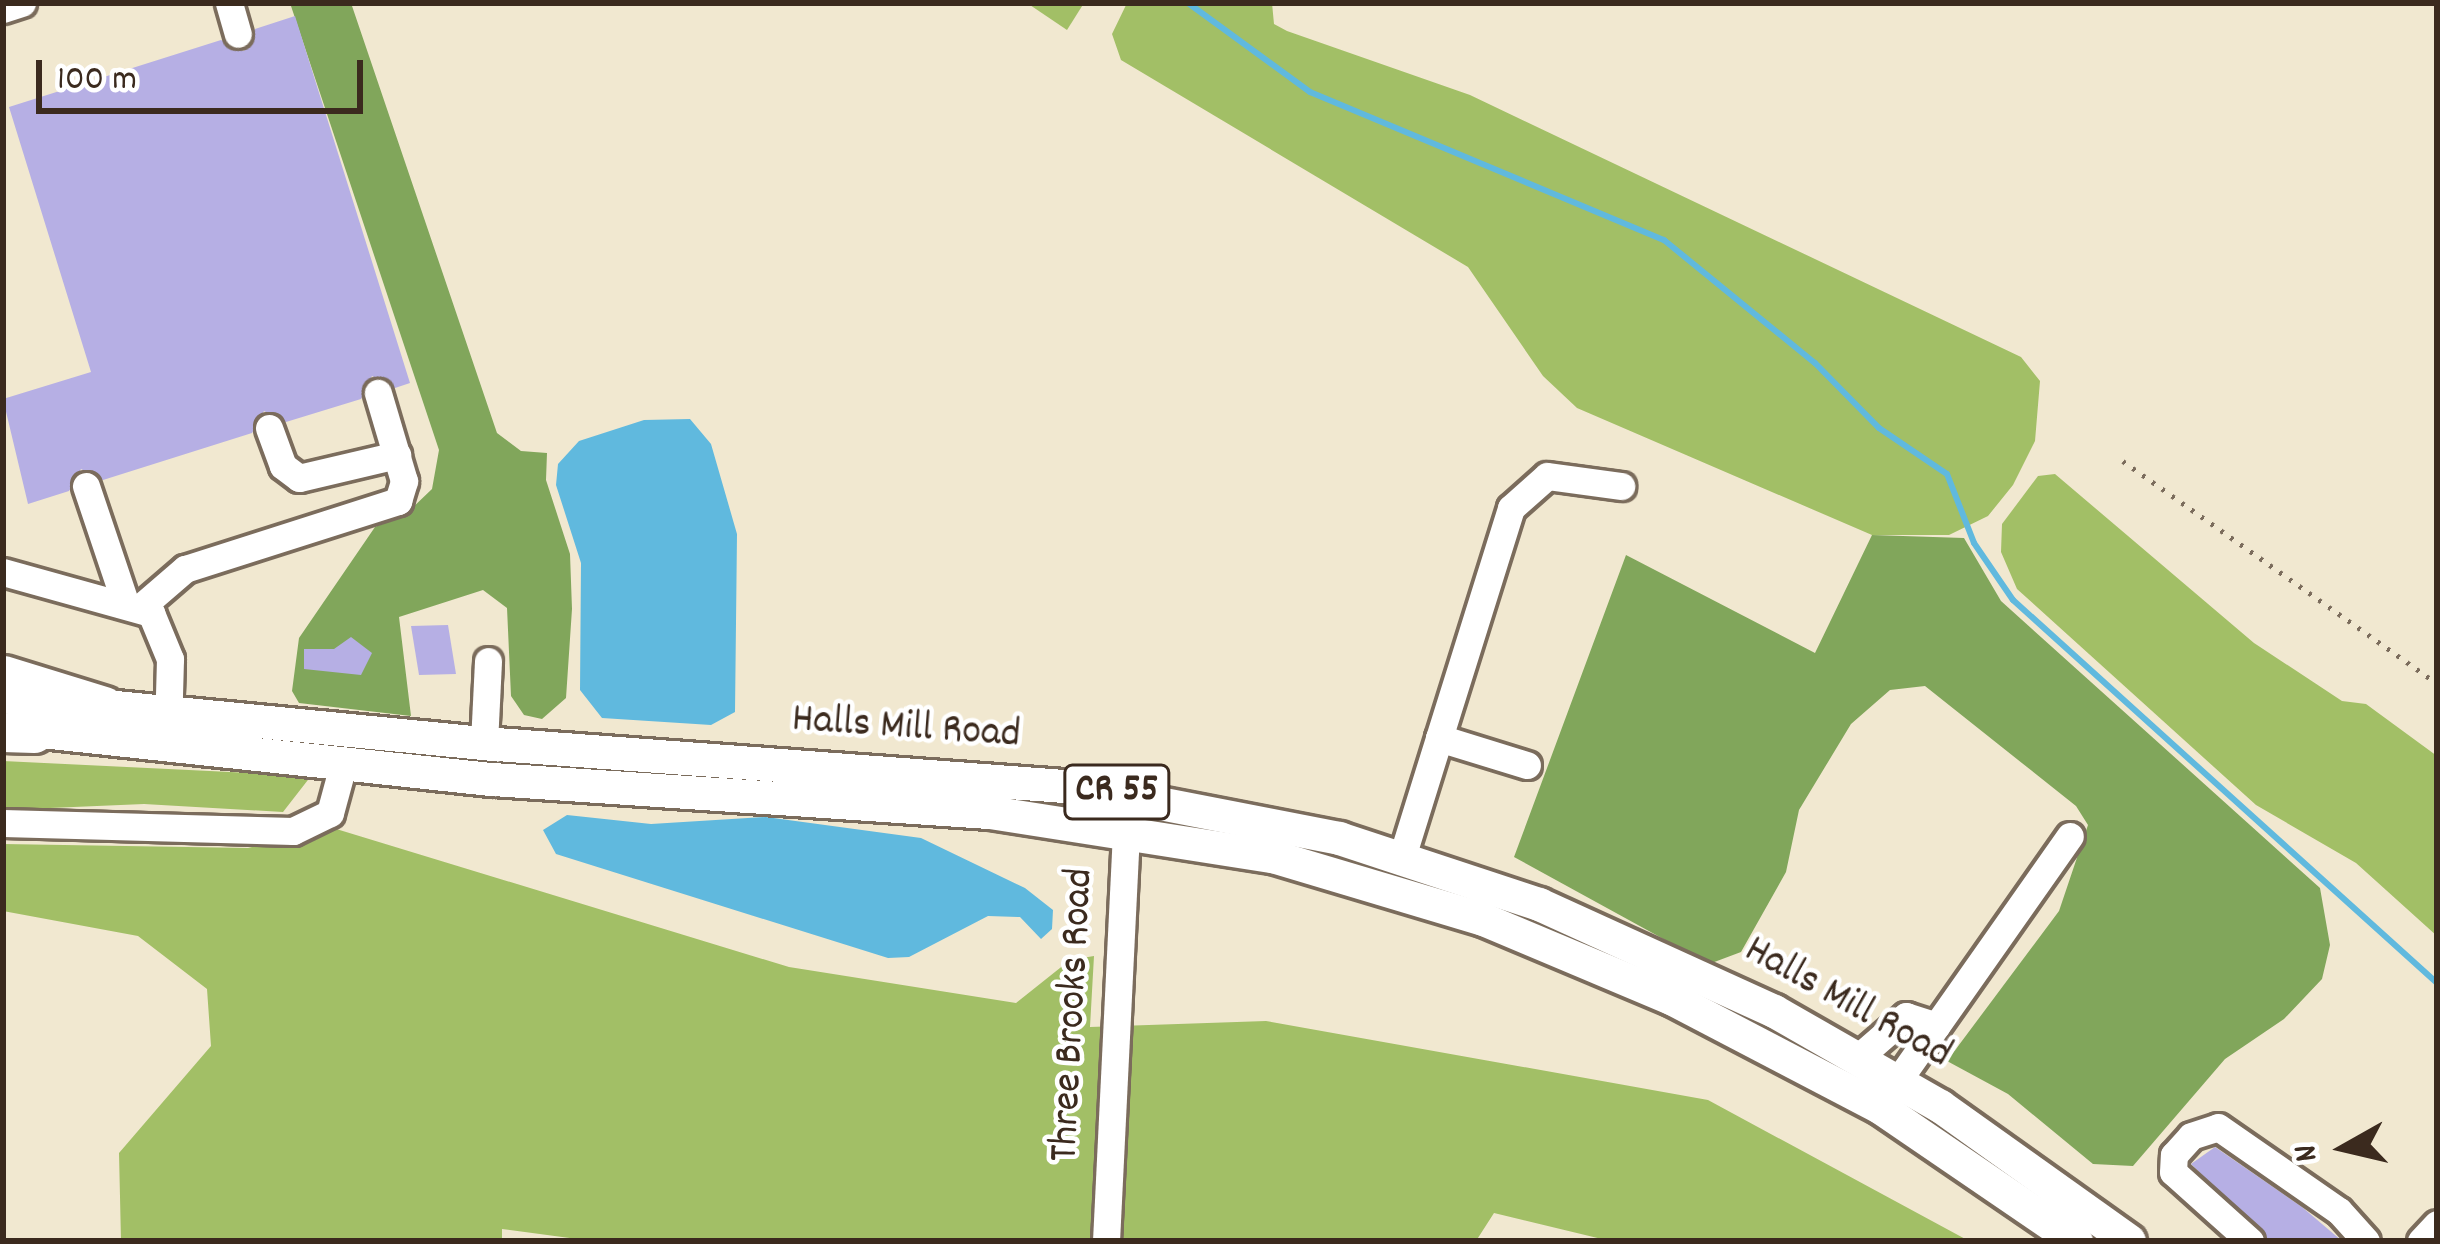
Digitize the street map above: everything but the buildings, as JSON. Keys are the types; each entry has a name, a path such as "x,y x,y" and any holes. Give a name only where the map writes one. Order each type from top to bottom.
{"highway":[{"path":"3,675 104,706"}],"main road":[{"name":"Halls Mill Road","path":"3,696 484,743 985,779 1128,794 1402,856 1600,930 1860,1056 2128,1241"},
{"name":"Halls Mill Road","path":"13,730 343,765 851,802 1126,829 1387,886 1589,962 1760,1040 1881,1108 2076,1241"},
{"path":"851,802 869,790 973,791 985,779"}],"street":[{"path":"3,9 22,3"},
{"path":"229,3 238,34"},
{"path":"3,572 133,604 184,569 398,501 404,481 378,393"},
{"path":"269,428 283,466 298,478 316,478 397,455"},
{"path":"1402,856 1511,508 1547,476 1622,486"},
{"path":"316,478 330,524"},
{"path":"86,486 133,604 167,644 170,713 166,747"},
{"path":"484,743 488,661"},
{"path":"1439,738 1527,765"},
{"path":"3,824 292,831 330,813 343,765"},
{"name":"Three Brooks Road","path":"1106,1241 1128,794"},
{"path":"1899,1079 2070,836"},
{"path":"1860,1056 1906,1016 1936,1026"},
{"path":"2250,1241 2173,1172 2174,1155 2191,1136 2218,1127 2339,1211 2366,1241"},
{"path":"2421,1241 2437,1224"}],"path":[{"path":"2122,461 2437,683"}],"green space":[{"path":"290,3 351,3 497,433 521,451 547,453 546,480 570,554 572,609 566,698 542,719 524,715 511,696 507,608 483,590 399,617 411,716 299,703 292,691 299,638 375,527 408,512 432,489 439,450"},
{"path":"1027,3 1084,3 1067,30"},
{"path":"1127,3 1272,3 1274,24 1287,31 1470,95 2021,357 2040,381 2035,441 2013,485 1988,516 1949,535 1872,535 1577,408 1543,376 1468,267 1121,60 1112,34"},
{"path":"2055,474 2254,643 2342,701 2366,704 2437,756 2437,936 2356,863 2256,805 2017,589 2001,552 2002,524 2038,476"},
{"path":"1872,535 1964,538 2001,601 2320,888 2330,945 2322,979 2284,1019 2225,1059 2133,1166 2093,1164 2008,1094 1947,1061 2059,911 2088,825 2076,806 1925,686 1890,690 1851,724 1799,810 1786,872 1741,952 1709,964 1514,857 1626,555 1815,653"},
{"path":"3,761 311,776 283,812 144,804 3,810"},
{"path":"333,828 789,967 1016,1003 1070,960 1094,956 1090,1027 1266,1021 1708,1100 1969,1241 1610,1241 1494,1213 1476,1241 592,1241 502,1229 502,1241 121,1241 119,1153 211,1046 207,989 138,936 3,911 3,844 248,848"}],"water":[{"path":"690,419 711,444 737,534 735,712 711,725 602,718 580,690 581,563 556,485 558,464 579,441 644,420"},
{"path":"567,815 651,824 766,817 921,838 1025,888 1053,910 1052,929 1041,939 1020,917 988,916 909,957 888,958 556,854 543,830"}],"waterway":[{"path":"1188,3 1310,92 1664,240 1815,363 1879,428 1947,474 1974,543 2013,600 2437,983"}]}
